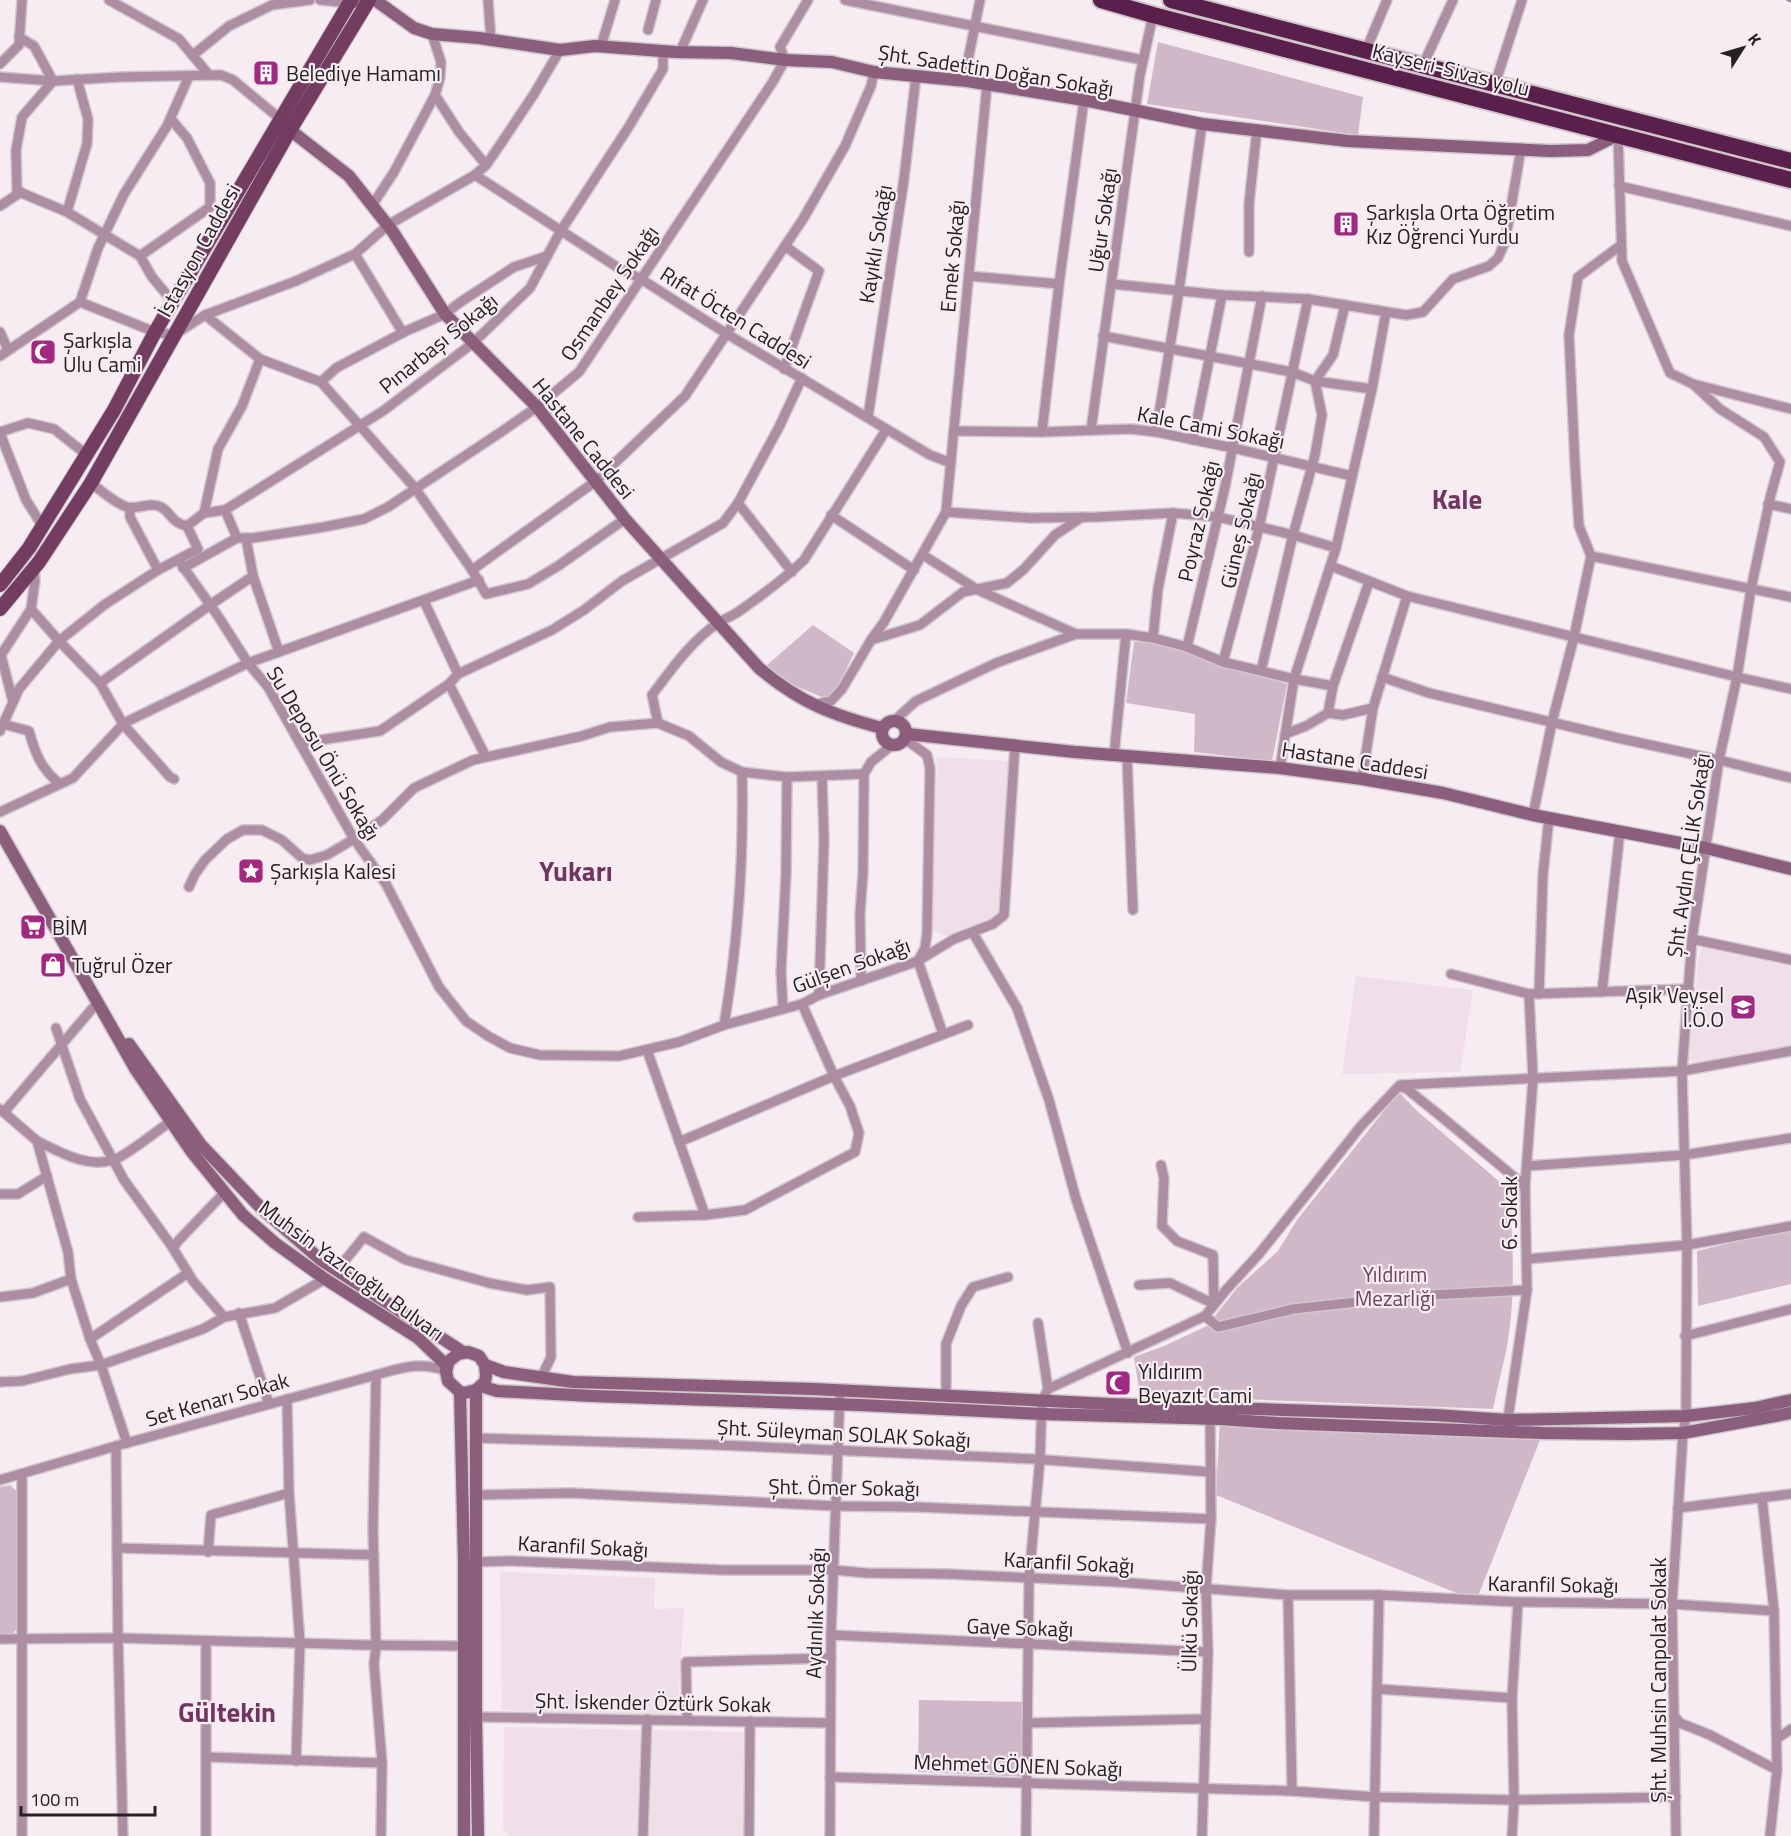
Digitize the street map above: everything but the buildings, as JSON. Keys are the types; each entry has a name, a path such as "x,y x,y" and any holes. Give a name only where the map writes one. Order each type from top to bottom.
{"highway":[{"name":"Kayseri-Sivas yolu","path":"1101,0 1791,180"},
{"name":"Kayseri-Sivas yolu","path":"1171,0 1791,161"}],"main road":[{"name":"İstasyon Caddesi","path":"0,585 29,548 87,456 155,332 285,124 369,0"},
{"name":"İstasyon Caddesi","path":"0,609 34,569 91,483 174,335 285,124 354,1"}],"street":[{"path":"0,64 19,45 22,0"},
{"path":"109,0 179,39 210,75"},
{"path":"118,5 129,0"},
{"path":"258,0 260,11"},
{"path":"193,55 229,26 272,5 310,0"},
{"path":"320,0 354,1"},
{"name":"Şht. Sadettin Doğan Sokağı","path":"375,0 414,27 432,34 560,50 601,46 731,53 785,60 832,62 874,72 968,81 1084,100 1202,124 1348,141 1588,150 1618,135"},
{"path":"488,0 491,40"},
{"path":"601,46 615,0"},
{"path":"648,30 656,0"},
{"path":"680,52 703,0"},
{"path":"785,60 780,47 808,0"},
{"path":"845,0 1143,60"},
{"path":"968,81 967,65 980,0"},
{"path":"1366,50 1387,0"},
{"path":"1423,65 1453,0"},
{"path":"1496,84 1522,0"},
{"name":"Uğur Sokağı","path":"1091,430 1143,60 1154,15"},
{"path":"373,204 394,172 435,96 441,62 432,34"},
{"path":"19,38 34,46 53,81"},
{"path":"80,302 155,332 174,335 205,315 296,281 355,254 388,225 475,175 486,165 534,94 560,50"},
{"name":"Pınarbaşı Sokağı","path":"225,510 383,411 473,343 530,288 560,232 628,128 663,69 663,51"},
{"name":"Osmanbey Sokağı","path":"241,538 292,532 364,519 388,507 537,407 579,372 772,83 785,60"},
{"path":"472,570 596,481 685,396 803,219 845,146 871,86 874,72"},
{"path":"0,77 53,81 221,75 233,80 285,124"},
{"path":"0,356 80,302 104,235 124,194 171,119 189,76"},
{"name":"Kayıklı Sokağı","path":"868,417 904,179 916,76"},
{"path":"67,212 87,144 88,119 77,79"},
{"path":"53,81 22,117 16,150 17,191 67,212 140,256 152,277 173,302"},
{"name":"Emek Sokağı","path":"946,512 987,85"},
{"path":"435,96 459,132 486,165"},
{"path":"1042,432 1084,100"},
{"path":"140,256 210,207 210,183 187,138 171,119"},
{"name":"Hastane Caddesi","path":"285,124 350,176 388,225 445,314 537,407 659,559 759,668 781,687 812,705 857,722 882,728"},
{"path":"1156,432 1179,291 1202,124"},
{"path":"1249,252 1249,204 1257,129"},
{"path":"1618,135 1622,261 1670,373 1693,384 1791,409"},
{"path":"1112,284 1179,291 1308,299 1406,315 1423,312 1453,279 1488,266 1498,258 1505,242 1521,149"},
{"name":"Rıfat Öcten Caddesi","path":"475,175 560,232 641,279 784,369 930,455 951,463"},
{"path":"1619,186 1791,226"},
{"path":"0,206 21,192"},
{"path":"1533,815 1591,556 1579,526 1569,335 1578,277 1621,244"},
{"path":"784,246 819,271 784,369"},
{"path":"355,254 403,333"},
{"path":"321,382 336,368 445,314 514,267 547,256"},
{"path":"969,276 1059,285"},
{"path":"1193,440 1222,294"},
{"name":"Poyraz Sokağı","path":"1187,647 1233,448 1262,296"},
{"name":"Güneş Sokağı","path":"1223,662 1259,528 1308,299"},
{"path":"1261,671 1293,535 1313,465 1322,415 1315,381 1333,356 1345,306"},
{"path":"1280,768 1294,679 1336,548 1372,389 1386,312"},
{"path":"205,315 260,359 321,382 415,488 479,580 486,594 528,584 625,519"},
{"path":"0,332 8,350"},
{"path":"1103,336 1292,372 1315,381 1372,389"},
{"path":"204,513 218,449 242,406 260,359"},
{"path":"300,743 380,731 394,724 449,684 458,674 552,630 584,610 622,581 723,523 738,503 779,427 802,378"},
{"name":"Şht. Aydın ÇELİK Sokağı","path":"1686,1416 1687,1245 1682,1071 1692,939 1719,759 1737,677 1768,504 1780,462 1764,437 1720,409 1693,384"},
{"path":"43,526 26,500 0,432 28,423 54,429 87,456"},
{"name":"Kale Cami Sokağı","path":"954,431 1042,432 1131,429 1156,432 1313,465 1352,476"},
{"path":"658,723 652,695 692,646 718,623 736,613 792,572 804,560 886,430"},
{"path":"91,483 129,508 145,505 161,507 178,524 187,526 204,513 225,510 241,538 279,652"},
{"path":"738,503 792,572"},
{"path":"1768,504 1791,508"},
{"path":"129,508 130,517 158,570"},
{"path":"812,705 831,701 842,689 884,622 946,512 1030,518 1173,513 1218,518 1293,535 1336,548"},
{"path":"1153,638 1158,590 1173,513"},
{"path":"831,515 914,570"},
{"path":"871,640 920,625 963,592 1007,583 1024,569 1055,535 1082,517"},
{"path":"181,564 198,549 187,526"},
{"path":"60,784 48,775 36,757 29,731 2,728 19,688 59,641 104,605 158,570 181,564 241,538"},
{"path":"923,555 978,590 1077,634"},
{"path":"1591,556 1791,597"},
{"name":"Su Deposu Önü Sokağı","path":"181,564 248,663 268,687 354,839 386,884 439,987 466,1021 510,1048 540,1055 619,1056 679,1042"},
{"path":"1331,566 1407,596 1791,689"},
{"path":"13,702 1,655 31,609 35,581 34,569"},
{"path":"100,683 253,576"},
{"path":"0,812 73,778 123,724 248,663 479,580"},
{"path":"1328,713 1333,686 1370,582"},
{"path":"1362,779 1373,708 1407,596"},
{"path":"424,601 458,674"},
{"path":"31,609 100,683 123,724 174,779"},
{"path":"892,745 884,741 882,728 887,722 895,720 916,701 996,663 1077,634 1126,634 1153,638 1187,647 1223,662 1333,686"},
{"path":"1126,634 1121,755 1133,910"},
{"path":"1382,677 1429,693 1618,738 1719,759 1791,778"},
{"path":"449,684 486,757"},
{"path":"1285,734 1306,726 1328,713 1343,715 1373,708"},
{"path":"895,720 905,726 906,736 927,754 930,768 927,933 925,948 918,961 943,1034"},
{"path":"189,887 205,860 227,839 243,830 262,830 282,840 302,858 310,860 327,855 354,839 381,820 414,788 474,760 582,736 610,727 658,723 689,736 721,762 742,772 787,777 864,774"},
{"path":"861,981 860,914 863,873 864,774 871,762 892,745 899,744 906,736"},
{"name":"Hastane Caddesi","path":"906,736 1280,768 1362,779 1443,793 1533,815 1706,848 1791,869"},
{"name":"Gülşen Sokağı","path":"679,1042 724,1025 802,1004 819,995 918,961 954,939 993,924 1004,915 1015,745"},
{"path":"724,1025 739,904 742,772"},
{"path":"819,995 824,840 822,776"},
{"path":"783,1009 781,972 786,874 787,777"},
{"name":"6. Sokak","path":"1507,1426 1527,1290 1525,1186 1533,1078 1534,994 1549,818"},
{"path":"0,831 97,1003 3,1110 37,1141 91,1163 114,1160 171,1121"},
{"path":"1602,992 1620,831"},
{"path":"973,933 1017,1008 1048,1100 1076,1199 1128,1353"},
{"path":"1692,939 1791,960"},
{"path":"1452,974 1534,994 1689,989"},
{"name":"Muhsin Yazıcıoğlu Bulvarı","path":"97,1003 136,1070 191,1151 243,1215 275,1243 324,1279 418,1338 446,1368"},
{"name":"Muhsin Yazıcıoğlu Bulvarı","path":"97,1003 201,1145 262,1209 321,1260 463,1352"},
{"path":"638,1217 705,1215 745,1210 855,1152 859,1133 850,1106 802,1004"},
{"path":"679,1142 834,1076 968,1025"},
{"path":"56,1028 80,1099 124,1180 173,1248 188,1273 224,1317"},
{"path":"647,1050 705,1215"},
{"path":"1045,1395 1205,1316 1259,1254 1361,1126 1399,1086 1682,1071 1791,1051"},
{"path":"1399,1086 1407,1089 1525,1186"},
{"path":"1527,1166 1684,1155 1791,1138"},
{"path":"37,1141 68,1252 71,1279 127,1443"},
{"path":"1161,1165 1164,1178 1162,1226 1177,1241 1213,1255 1214,1304"},
{"path":"0,1194 18,1194 47,1176"},
{"path":"173,1248 225,1192"},
{"path":"1527,1260 1687,1245 1791,1226"},
{"path":"337,1270 364,1237 406,1260 489,1283 527,1290 550,1287 551,1357 541,1378"},
{"path":"90,1339 188,1273"},
{"path":"946,1396 946,1344 961,1305 973,1287 1008,1277"},
{"path":"0,1298 33,1293 71,1279"},
{"path":"0,1382 22,1381 70,1369 101,1365 203,1329 224,1317 275,1308 324,1279"},
{"path":"1139,1285 1170,1283 1214,1304"},
{"path":"1205,1316 1218,1327 1293,1309 1412,1296 1527,1290"},
{"path":"1685,1336 1791,1309"},
{"path":"239,1313 269,1404"},
{"path":"1026,1836 1029,1578 1045,1395 1038,1323"},
{"path":"464,1836 464,1646 476,1495 475,1438 479,1388 486,1376 485,1365 479,1356 463,1352 453,1357 446,1368 451,1386 465,1393 479,1388 569,1395 1043,1414 1210,1413"},
{"name":"Set Kenarı Sokak","path":"0,1480 287,1398 413,1365 446,1368"},
{"path":"485,1365 504,1372 541,1378 651,1386 946,1396 1045,1395 1210,1413 1276,1423 1507,1426 1627,1434 1683,1433 1791,1413"},
{"path":"375,1375 376,1646 374,1664 382,1763 381,1836"},
{"name":"Aydınlık Sokağı","path":"830,1836 831,1635 840,1391"},
{"path":"460,1392 470,1562 478,1836"},
{"path":"287,1398 289,1493 300,1643 296,1761"},
{"path":"1507,1426 1686,1416 1755,1408 1791,1400"},
{"name":"Ülkü Sokağı","path":"1202,1836 1208,1652 1206,1588 1211,1518 1210,1413"},
{"name":"Şht. Muhsin Canpolat Sokak","path":"1677,1836 1672,1604 1686,1416"},
{"name":"Şht. Süleyman SOLAK Sokağı","path":"475,1438 717,1444 1040,1459 1211,1472"},
{"path":"116,1446 123,1836"},
{"path":"21,1475 22,1836"},
{"path":"208,1552 211,1515 289,1493"},
{"name":"Şht. Ömer Sokağı","path":"476,1495 570,1493 836,1506 1211,1518"},
{"path":"1678,1508 1791,1494"},
{"path":"1762,1497 1773,1611 1778,1738 1770,1836"},
{"path":"117,1548 374,1555"},
{"name":"Karanfil Sokağı","path":"470,1562 513,1561 723,1570 834,1570 1029,1578 1288,1595 1379,1595 1518,1602 1672,1604 1773,1611"},
{"path":"1288,1595 1292,1791"},
{"path":"1374,1836 1379,1595"},
{"path":"1512,1836 1514,1800 1512,1698 1518,1602"},
{"name":"Gaye Sokağı","path":"831,1635 1208,1652"},
{"path":"0,1639 118,1638 376,1646 464,1646"},
{"path":"206,1641 206,1836"},
{"path":"687,1720 686,1662 831,1658"},
{"path":"1377,1689 1512,1698"},
{"path":"1674,1716 1680,1723 1710,1735 1777,1770"},
{"name":"Şht. İskender Öztürk Sokak","path":"476,1717 830,1723"},
{"path":"643,1836 646,1719"},
{"path":"1027,1723 1205,1719"},
{"path":"749,1836 750,1721"},
{"path":"1778,1738 1791,1729"},
{"path":"206,1757 382,1763"},
{"name":"Mehmet GÖNEN Sokağı","path":"830,1777 1292,1791 1376,1797 1514,1800 1676,1797"}],"shaded area":[{"path":"937,757 1010,761 999,919 954,939 931,930"},
{"name":"Aşık Veysel İ.Ö.O","path":"1703,947 1791,967 1791,1046 1695,1063 1689,1059 1699,954"},
{"path":"1356,976 1473,990 1460,1072 1342,1074"},
{"path":"500,1572 655,1578 654,1609 684,1608 677,1720 502,1710"},
{"path":"504,1727 640,1730 637,1836 510,1836 503,1829"},
{"path":"653,1730 743,1732 744,1836 649,1836"}],"green space":[{"path":"1158,42 1363,97 1358,135 1147,104"},
{"path":"813,625 854,653 831,701 784,681 766,666"},
{"path":"1134,642 1181,649 1207,662 1287,684 1272,761 1194,752 1195,714 1126,703"},
{"name":"Yıldırım Mezarlığı","path":"1399,1092 1416,1110 1509,1190 1512,1307 1507,1346 1493,1409 1140,1395 1134,1357 1207,1326 1237,1288 1278,1251 1297,1220"},
{"path":"1791,1228 1791,1284 1698,1306 1697,1251"},
{"path":"1220,1419 1540,1440 1476,1601 1216,1495"},
{"path":"10,1485 18,1492 17,1629 13,1633 0,1633 0,1487"},
{"path":"919,1700 1028,1702 1027,1777 918,1772"}],"place":[{"name":"Belediye Hamamı","path":"266,73"},
{"name":"Şarkışla Orta Öğretim Kız Öğrenci Yurdu","path":"1346,224"},
{"name":"Şarkışla Ulu Cami","path":"43,352"},
{"name":"Şarkışla Kalesi","path":"251,871"},
{"name":"BİM","path":"33,927"},
{"name":"Tuğrul Özer","path":"53,965"},
{"name":"Aşık Veysel İ.Ö.O","path":"1743,1007"},
{"name":"Yıldırım Beyazıt Cami","path":"1118,1383"}],"district":[{"name":"Kale","path":"1457,498"},
{"name":"Yukarı","path":"576,870"},
{"name":"Gültekin","path":"227,1711"}]}
